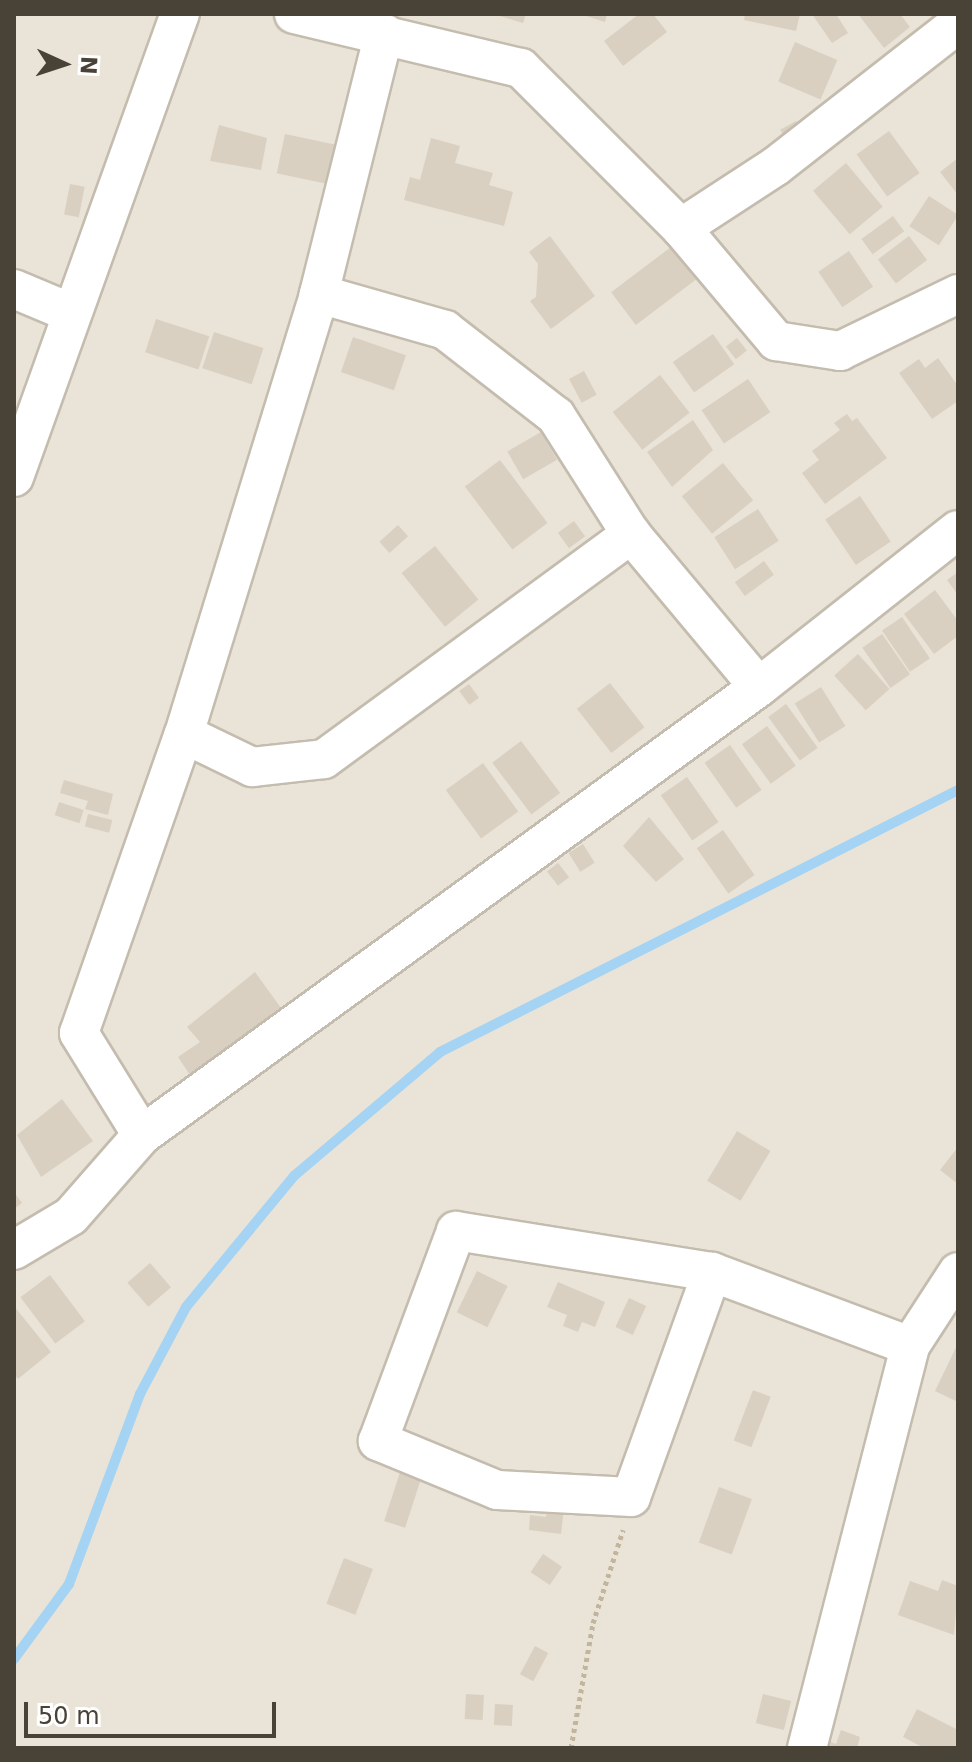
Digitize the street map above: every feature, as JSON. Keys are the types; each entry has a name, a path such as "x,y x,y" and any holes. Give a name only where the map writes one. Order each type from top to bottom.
{"street":[{"path":"14,477 180,14"},
{"path":"294,14 521,68 681,228 776,341 840,351 957,298"},
{"path":"681,228 776,166 958,24"},
{"path":"142,1135 79,1033 184,734 319,294 384,33"},
{"path":"14,289 71,313"},
{"path":"319,294 445,330 556,416 631,534 759,687"},
{"path":"14,1250 71,1216 142,1135 759,687 958,530"},
{"path":"184,734 252,767 324,759 631,534"},
{"path":"712,1272 635,1494 497,1490 378,1441 456,1231 712,1272 910,1346"},
{"path":"807,1748 910,1346 958,1272"}],"path":[{"path":"571,1748 593,1623 635,1494"}],"shaded area":[{"path":"14,14 958,14 958,1748 14,1748"}],"building":[{"path":"493,14 526,14 523,23"},
{"path":"580,14 607,14 605,22"},
{"path":"639,14 653,14 667,32 623,66 604,41"},
{"path":"745,14 800,14 796,31 744,20"},
{"path":"812,14 836,14 848,33 832,43"},
{"path":"858,14 900,14 910,27 884,48"},
{"path":"795,42 837,60 821,100 778,82"},
{"path":"796,121 805,137 789,145 780,130"},
{"path":"219,125 267,138 261,170 210,161"},
{"path":"889,131 920,173 887,197 857,155"},
{"path":"285,134 336,145 328,184 277,173"},
{"path":"431,138 460,146 455,163 493,173 489,185 513,192 504,226 404,200 410,177 420,180"},
{"path":"958,158 958,195 940,172"},
{"path":"846,163 883,207 850,234 813,191"},
{"path":"70,184 85,187 79,217 64,214"},
{"path":"929,196 958,215 939,245 909,226"},
{"path":"893,216 904,231 873,254 861,239"},
{"path":"550,236 595,296 551,329 530,301 536,297 538,264 529,252"},
{"path":"909,236 927,260 896,283 878,259"},
{"path":"675,244 700,277 636,325 611,292"},
{"path":"849,251 873,287 842,307 818,272"},
{"path":"156,319 209,336 198,370 145,352"},
{"path":"214,332 263,348 252,384 202,368"},
{"path":"713,334 734,364 694,392 673,362"},
{"path":"353,337 406,355 394,390 341,372"},
{"path":"737,338 747,351 736,359 726,347"},
{"path":"938,358 958,386 958,401 932,419 899,373 919,359 925,368"},
{"path":"584,371 597,395 582,403 569,379"},
{"path":"660,375 690,413 642,450 613,412"},
{"path":"748,379 770,412 724,443 702,410"},
{"path":"847,414 852,421 857,418 887,458 825,504 802,473 819,460 812,451 840,430 834,423"},
{"path":"693,420 713,450 672,487 647,452"},
{"path":"541,432 557,460 523,479 507,452"},
{"path":"500,460 548,523 512,550 465,486"},
{"path":"723,463 753,500 712,534 682,496"},
{"path":"860,496 891,542 856,565 825,519"},
{"path":"758,509 779,541 735,569 714,537"},
{"path":"574,521 585,536 569,548 558,533"},
{"path":"398,525 408,536 389,553 379,542"},
{"path":"435,546 478,600 445,627 402,573"},
{"path":"764,561 774,575 745,596 735,582"},
{"path":"958,572 958,595 947,580"},
{"path":"935,590 958,621 958,636 934,654 904,614"},
{"path":"902,617 930,658 910,672 882,630"},
{"path":"882,634 910,674 890,688 862,648"},
{"path":"858,654 889,689 866,710 834,675"},
{"path":"610,683 644,727 611,753 577,709"},
{"path":"469,684 479,698 469,705 459,691"},
{"path":"821,687 845,726 819,742 795,703"},
{"path":"786,704 818,748 800,761 768,717"},
{"path":"767,726 796,766 771,784 742,744"},
{"path":"521,741 560,793 531,815 492,763"},
{"path":"730,745 762,790 736,808 705,763"},
{"path":"483,763 518,812 481,839 446,790"},
{"path":"687,777 719,822 692,840 661,795"},
{"path":"64,780 113,794 108,815 85,809 88,801 60,793"},
{"path":"59,802 84,810 79,823 55,815"},
{"path":"88,814 112,820 109,833 85,827"},
{"path":"649,817 684,859 656,882 623,846"},
{"path":"723,830 755,875 728,893 697,848"},
{"path":"583,844 595,863 580,872 569,853"},
{"path":"558,863 569,877 558,886 547,872"},
{"path":"255,972 281,1008 192,1078 178,1057 200,1042 187,1027"},
{"path":"62,1099 93,1141 41,1177 17,1135"},
{"path":"737,1131 770,1151 741,1201 707,1181"},
{"path":"958,1147 958,1184 940,1170"},
{"path":"14,1192 22,1203 14,1209"},
{"path":"150,1263 171,1287 148,1307 127,1283"},
{"path":"477,1271 508,1286 487,1327 457,1312"},
{"path":"50,1275 85,1321 55,1344 20,1297"},
{"path":"558,1282 605,1302 595,1327 582,1322 578,1332 563,1326 567,1315 547,1307"},
{"path":"629,1298 646,1306 633,1335 615,1327"},
{"path":"14,1306 51,1352 18,1379 14,1374"},
{"path":"958,1343 958,1402 935,1391"},
{"path":"753,1390 771,1397 751,1447 734,1440"},
{"path":"403,1463 424,1470 405,1528 384,1521"},
{"path":"719,1487 752,1499 732,1554 699,1542"},
{"path":"548,1504 564,1507 561,1534 529,1530 530,1515 546,1517"},
{"path":"543,1554 562,1567 550,1585 531,1572"},
{"path":"344,1558 373,1569 355,1615 326,1604"},
{"path":"942,1580 958,1586 954,1635 898,1615 910,1581 938,1591"},
{"path":"535,1646 548,1653 533,1681 520,1674"},
{"path":"466,1694 484,1695 483,1720 465,1719"},
{"path":"763,1694 791,1701 784,1730 756,1723"},
{"path":"495,1704 513,1705 512,1726 494,1725"},
{"path":"917,1709 958,1730 956,1748 924,1748 903,1737"},
{"path":"841,1730 860,1737 857,1748 826,1748 828,1741 836,1744"}],"waterway":[{"path":"14,1659 69,1584 140,1394 186,1307 294,1176 440,1052 958,790"}]}
